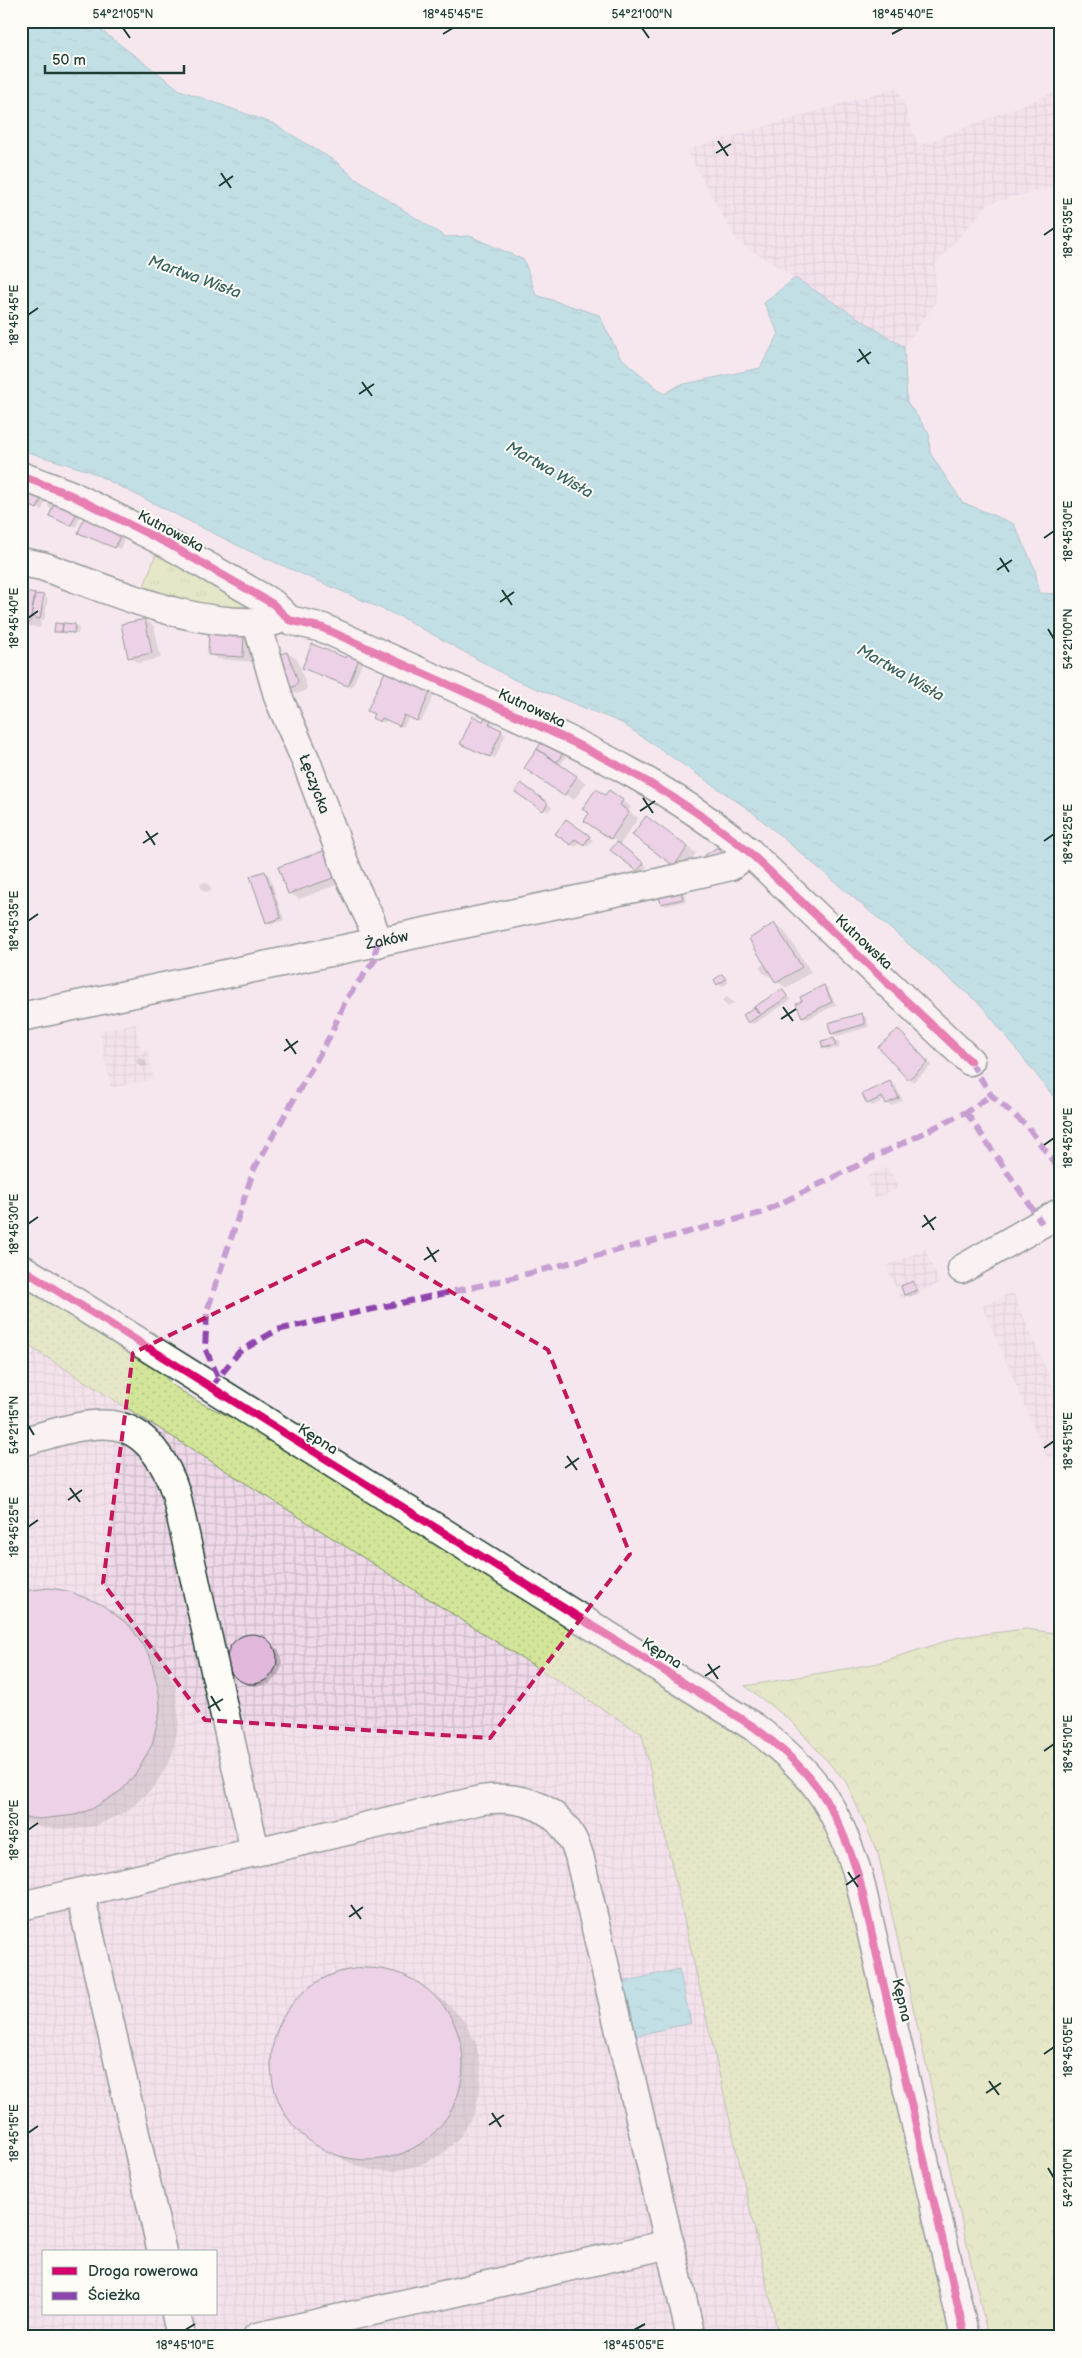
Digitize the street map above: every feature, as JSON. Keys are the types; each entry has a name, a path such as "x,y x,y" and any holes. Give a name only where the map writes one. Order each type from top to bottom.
{"street":[{"name":"Kutnowska","path":"21,476 71,495 170,545 273,604 289,620 323,628 619,764 724,831 749,852 970,1061"},
{"path":"21,562 42,566 178,614 231,623 289,620"},
{"name":"Łęczycka","path":"257,623 279,699 306,761 348,873 370,919 378,942"},
{"name":"Żaków","path":"21,1017 718,870 731,866 749,852"},
{"path":"962,1269 1061,1212"},
{"name":"Kępna","path":"21,1268 754,1727 780,1747 806,1771 825,1797 846,1836 859,1878 965,2337"},
{"path":"21,1442 80,1428 113,1425 140,1437 162,1460 170,1473 255,1851"},
{"path":"21,1906 255,1851 494,1798 518,1798 530,1802 560,1822 575,1842 579,1855 691,2337"},
{"path":"80,1893 162,2250"},
{"path":"257,2337 670,2244"},
{"path":"177,2316 182,2337"}],"highlighted area":[{"path":"365,1240 548,1350 630,1554 490,1738 205,1720 103,1583 133,1353"}],"shaded area":[{"path":"898,87 918,146 1061,90 1061,186 1041,189 988,204 935,265 935,304 904,347 737,241 686,150"},
{"path":"135,1023 141,1051 148,1050 154,1079 111,1088 99,1031"},
{"path":"888,1167 898,1188 875,1199 865,1177"},
{"path":"925,1249 940,1283 901,1300 886,1266"},
{"path":"1013,1292 1061,1404 1061,1452 1047,1458 982,1306"},
{"path":"21,1341 642,1734 779,2337 21,2337"}],"green space":[{"path":"158,548 268,616 142,592"},
{"path":"21,1282 154,1366 174,1386 199,1402 257,1430 759,1743 813,1799 841,1853 954,2337 779,2337 642,1734 21,1341"},
{"path":"1026,1629 1061,1634 1061,2337 988,2337 878,1853 846,1782 791,1721 745,1686 874,1664 959,1637"}],"water":[{"name":"Martwa Wisła","path":"21,21 89,21 180,90 274,124 338,163 356,179 445,237 470,236 524,260 536,295 599,315 620,357 664,394 680,385 760,368 779,334 764,303 795,278 904,347 907,402 929,433 930,453 962,502 1014,524 1035,569 1039,593 1061,594 1061,1106 982,1006 751,811 622,723 513,679 403,618 247,550 89,471 21,450"},
{"path":"679,1969 691,2023 634,2036 623,1982"}],"building":[{"path":"21,488 42,497 37,509 21,502"},
{"path":"55,502 77,512 71,526 49,516"},
{"path":"84,518 121,533 115,548 78,533"},
{"path":"21,591 35,594 30,623 21,622"},
{"path":"35,594 44,595 40,619 31,617"},
{"path":"145,619 152,653 128,658 121,624"},
{"path":"55,623 63,624 62,632 54,632"},
{"path":"63,623 75,624 74,633 62,632"},
{"path":"209,631 244,634 243,657 208,655"},
{"path":"312,644 346,658 348,652 360,656 348,686 302,668"},
{"path":"287,652 298,681 295,686 286,690 274,656"},
{"path":"387,667 432,688 417,721 404,715 400,726 382,718 380,722 372,718 374,714 367,711"},
{"path":"473,716 483,721 485,717 491,720 489,724 502,730 490,757 460,744"},
{"path":"543,740 563,753 557,762 537,749"},
{"path":"537,749 577,776 564,796 524,768"},
{"path":"521,783 548,803 543,811 515,792"},
{"path":"596,789 605,795 609,790 623,800 620,805 629,812 611,839 584,821 589,813 582,809"},
{"path":"646,816 688,847 674,866 632,835"},
{"path":"566,819 590,836 584,845 575,839 571,845 555,834"},
{"path":"617,842 644,863 637,871 610,850"},
{"path":"718,847 724,855 710,863 705,855"},
{"path":"326,850 336,877 288,894 278,867"},
{"path":"265,871 281,918 266,923 250,876"},
{"path":"680,888 683,899 661,904 658,893"},
{"path":"774,923 802,967 776,983 749,939"},
{"path":"722,974 726,979 717,985 714,980"},
{"path":"824,985 832,1002 802,1017 796,1004 802,1001 800,997"},
{"path":"782,989 788,997 760,1015 754,1007"},
{"path":"754,1007 760,1015 748,1023 743,1015"},
{"path":"862,1013 865,1024 831,1034 828,1023"},
{"path":"898,1029 928,1062 908,1080 878,1047"},
{"path":"834,1038 836,1045 823,1048 821,1041"},
{"path":"890,1081 899,1098 886,1104 882,1097 867,1104 862,1094"},
{"path":"913,1281 917,1290 904,1295 901,1286"},
{"path":"50,1588 68,1591 101,1604 130,1626 150,1656 159,1692 160,1710 152,1745 134,1776 122,1790 92,1809 75,1815 39,1819 21,1817 21,1591"},
{"path":"247,1634 257,1634 270,1641 277,1654 277,1664 270,1677 257,1684 247,1684 238,1680 231,1673 227,1664 227,1654 231,1645 238,1638"},
{"path":"367,1968 395,1972 420,1984 435,1996 447,2011 459,2036 463,2064 459,2092 447,2117 435,2132 420,2144 395,2156 367,2160 339,2156 314,2144 299,2132 287,2117 275,2092 271,2064 275,2036 287,2011 299,1996 314,1984 339,1972"}],"marked path":[{"path":"218,1377 205,1348 207,1311 254,1169 330,1036 346,999 377,957 375,952 378,943"},
{"path":"970,1061 991,1095 1028,1127 1061,1172"},
{"path":"211,1387 239,1352 277,1330 492,1283 761,1213 970,1110 991,1095"},
{"path":"966,1112 1042,1223"}],"cycle path":[{"path":"21,476 71,495 170,545 273,604 289,620 323,628 500,708 629,771 660,789 720,829 749,852 970,1061"},
{"path":"21,1268 754,1727 793,1760 808,1776 821,1793 842,1830 859,1878 965,2337"}]}
